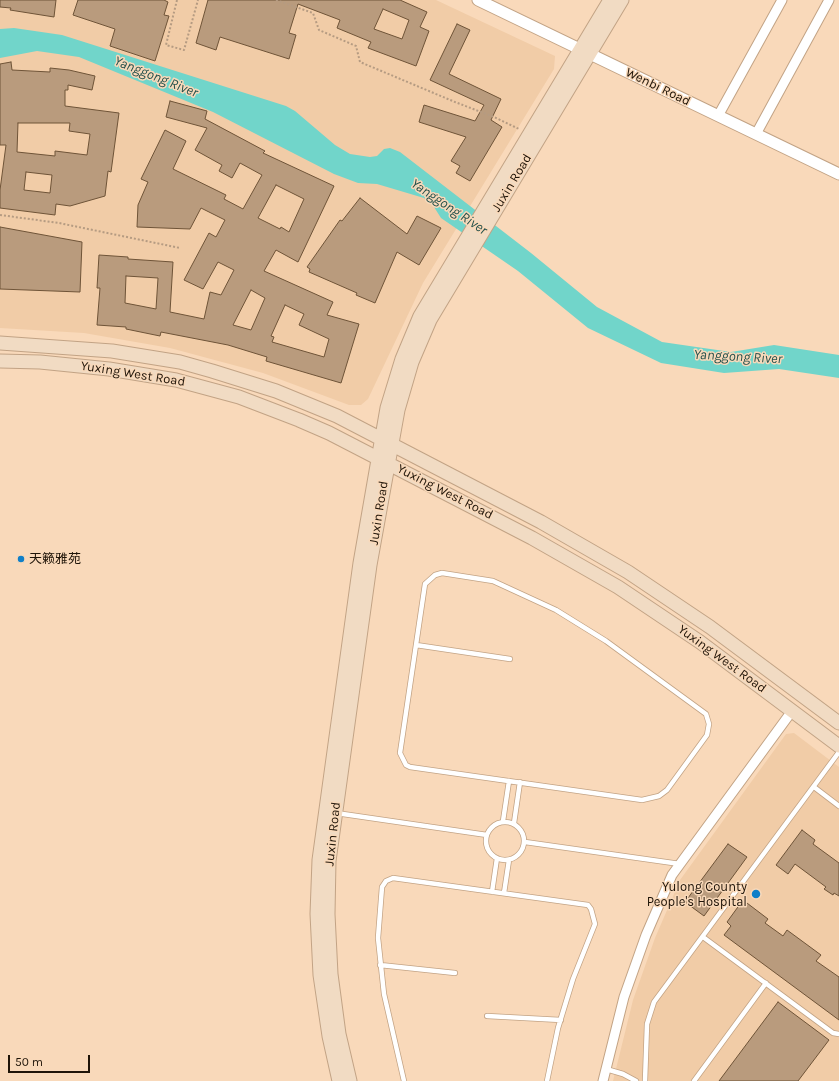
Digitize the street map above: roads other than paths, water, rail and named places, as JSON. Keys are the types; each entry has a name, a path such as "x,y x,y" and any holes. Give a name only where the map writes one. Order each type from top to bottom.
{"main road":[{"name":"Juxin Road","path":"350,1081 334,1004 328,944 328,881 335,813 394,383 411,335 431,297 470,242 491,208 585,52 610,0"},
{"name":"Juxin Road","path":"491,208 529,134 622,0"},
{"name":"Yuxing West Road","path":"0,343 112,351 147,356 193,366 244,380 337,416 541,522 628,572 710,627 839,724"},
{"name":"Yuxing West Road","path":"0,361 54,363 144,373 238,397 275,410 329,433 532,538 618,588 700,642 839,746"},
{"name":"Juxin Road","path":"339,1081 328,1036 320,975 317,914 319,860 360,563 383,460"}],"street":[{"name":"Wenbi Road","path":"478,0 839,174"},
{"path":"718,116 782,0"},
{"path":"756,134 829,0"},
{"path":"603,1081 621,1010 644,941 672,875 792,710"}],"lane":[{"path":"442,573 493,581 529,596 581,625 706,714 708,719 709,724 706,735 668,790 654,798 642,800 509,781 410,767 404,762 400,753 425,584 431,578 442,573"},
{"path":"416,645 510,659"},
{"path":"644,1081 648,1024 652,1007 839,752"},
{"path":"503,821 509,781"},
{"path":"514,823 520,782"},
{"path":"814,787 839,806"},
{"path":"335,813 487,835"},
{"path":"503,821 514,823 522,831 525,842 521,852 509,860 497,858 492,855 486,846 487,835 493,826 503,821"},
{"path":"525,842 680,864"},
{"path":"492,892 497,858"},
{"path":"504,893 509,860"},
{"path":"404,1081 388,1015 380,965 378,938 382,887 386,881 393,878 588,905 594,914 593,928 573,979 561,1020 547,1081"},
{"path":"703,937 834,1032 839,1034"},
{"path":"380,965 455,974"},
{"path":"694,1081 766,983"},
{"path":"487,1016 561,1020"},
{"path":"606,1068 623,1074 636,1081"}],"water":[{"name":"Yanggong River","path":"14,28 62,35 286,106 295,111 335,145 350,154 370,157 377,156 384,149 390,148 400,152 531,253 597,307 662,342 731,352 774,345 839,355 839,378 779,369 724,373 661,363 588,328 518,271 441,218 434,207 424,198 377,184 358,183 334,174 213,112 79,57 37,51 0,58 0,29"}],"place":[{"name":"天籁雅苑","path":"21,559"},
{"name":"Yulong County People's Hospital","path":"756,894"}]}
